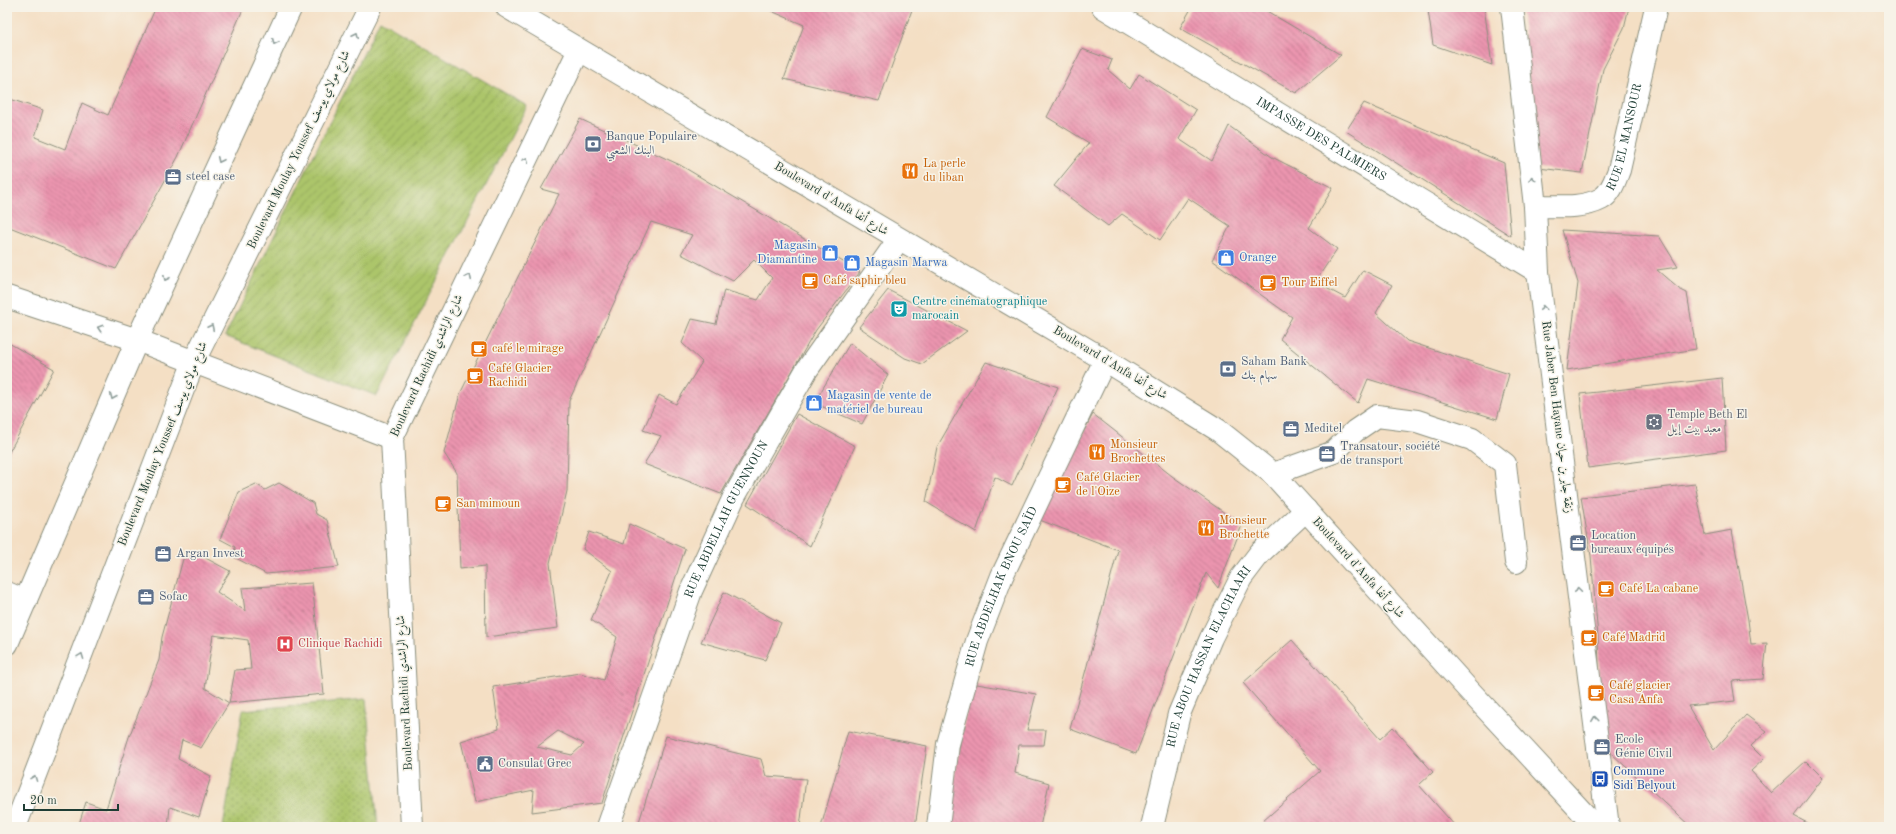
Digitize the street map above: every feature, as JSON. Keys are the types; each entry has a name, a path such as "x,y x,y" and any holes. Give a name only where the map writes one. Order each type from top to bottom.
{"street":[{"path":"7,644 17,597 292,7"},
{"name":"Boulevard Moulay Youssef شارع مولاي يوسف","path":"15,827 194,361 370,7"},
{"name":"Boulevard d'Anfa شارع أنفا","path":"507,7 1105,360 1218,430 1273,474 1596,827"},
{"name":"IMPASSE DES PALMIERS","path":"1103,7 1538,272"},
{"name":"Rue Jaber Ben Hayane زنقة جابر بن حيان","path":"1512,7 1535,206 1538,272 1608,827"},
{"name":"RUE EL MANSOUR","path":"1535,206 1585,205 1602,199 1612,187 1619,170 1656,7"},
{"name":"Boulevard Rachidi شارع الراشدي","path":"412,827 392,438 579,50"},
{"name":"RUE ABDELLAH GUENNOUN","path":"608,827 691,591 734,497 806,371 899,239"},
{"path":"7,297 137,340 392,438"},
{"name":"RUE ABDELHAK BNOU SAÏD","path":"938,827 948,744 977,641 1002,576 1105,360"},
{"path":"1273,474 1334,452 1355,431 1377,416 1417,421 1472,439 1505,464 1516,562"},
{"name":"RUE ABOU HASSAN ELACHAARI","path":"1152,827 1179,714 1211,638 1241,578 1260,553 1306,510"}],"green space":[{"path":"380,20 527,106 377,396 225,336"},
{"path":"366,699 378,827 223,827 243,710"}],"building":[{"path":"156,7 244,7 178,157 116,269 7,226 7,98 43,110 35,137 65,149 82,103 108,115"},
{"path":"762,7 913,7 879,101 784,79 804,25"},
{"path":"1192,7 1260,7 1341,55 1296,93 1180,28"},
{"path":"1417,7 1484,7 1492,65 1433,45 1428,10"},
{"path":"1521,7 1629,7 1624,28 1603,69 1582,173 1538,168"},
{"path":"1082,49 1112,60 1108,70 1130,89 1139,74 1196,110 1179,139 1212,161 1229,126 1272,157 1333,188 1309,228 1337,249 1315,282 1345,298 1363,270 1392,285 1376,313 1407,341 1509,374 1497,419 1368,379 1358,403 1280,339 1292,317 1212,260 1230,226 1188,198 1160,240 1122,214 1108,226 1054,186 1089,143 1047,117"},
{"path":"1364,103 1504,163 1511,236 1346,131"},
{"path":"580,119 680,165 860,272 816,330 721,494 644,464 661,436 643,430 659,395 676,404 702,362 682,343 692,319 716,324 724,290 758,300 772,278 754,260 733,281 681,254 692,235 651,222 569,401 567,491 550,563 558,628 486,637 485,566 460,569 457,473 444,453 460,394 559,194 541,189"},
{"path":"1562,230 1659,236 1678,267 1657,270 1679,289 1687,293 1696,349 1567,370 1578,283"},
{"name":"Centre cinématographique marocain","path":"888,290 967,331 922,364 905,358 859,327"},
{"path":"7,342 54,369 7,456"},
{"path":"850,343 888,375 862,424 814,403"},
{"path":"986,362 1058,387 1012,486 995,477 976,532 926,502 937,447"},
{"name":"Temple Beth El معبد بيت إيل","path":"1722,378 1726,450 1588,468 1580,394"},
{"path":"797,414 855,446 810,546 747,504"},
{"path":"1093,414 1172,476 1242,525 1218,588 1206,573 1136,754 1070,729 1118,550 1037,519"},
{"path":"279,483 313,503 316,514 327,520 339,567 266,574 234,557 235,547 220,539 239,492 256,484 265,490"},
{"path":"1695,484 1705,535 1732,530 1751,644 1767,643 1763,679 1732,681 1735,701 1688,706 1714,750 1746,715 1767,731 1751,746 1764,759 1751,771 1771,793 1806,761 1823,778 1794,816 1815,827 1691,827 1611,753 1600,698 1598,637 1591,556 1581,497"},
{"path":"629,524 685,549 602,803 532,812 534,790 475,802 461,741 499,729 493,687 580,673 604,680 617,637 591,620 612,571 583,549 589,532 624,544","holes":["558,731 584,744 572,755 537,747"]},
{"path":"198,554 230,571 217,592 245,611 242,588 312,583 324,694 229,703 201,748 182,740 178,759 211,776 199,817 170,807 168,827 78,827 86,802 106,809 129,737 159,660 162,637 183,559","holes":["213,635 248,640 251,669 235,670 229,703 205,688"]},
{"path":"724,592 781,623 765,660 701,642"},
{"path":"1292,640 1380,739 1393,727 1433,772 1419,785 1456,827 1268,827 1263,821 1320,771 1243,683"},
{"path":"971,683 1036,694 1027,730 1046,730 1044,745 1019,745 1015,773 1049,783 1040,827 945,827"},
{"path":"848,731 927,746 915,827 821,827"},
{"path":"666,736 761,759 766,776 806,779 800,827 666,827 638,825"}],"place":[{"name":"Banque Populaire البنك الشعبي","path":"593,144"},
{"name":"La perle du liban","path":"910,171"},
{"name":"steel case","path":"173,177"},
{"name":"Magasin Diamantine","path":"830,253"},
{"name":"Orange","path":"1226,258"},
{"name":"Magasin Marwa","path":"852,263"},
{"name":"Café saphir bleu","path":"810,281"},
{"name":"Tour Eiffel","path":"1268,283"},
{"name":"Centre cinématographique marocain","path":"899,309"},
{"name":"café le mirage","path":"479,349"},
{"name":"Saham Bank سهام بنك","path":"1228,369"},
{"name":"Café Glacier Rachidi","path":"475,376"},
{"name":"Magasin de vente de matériel de bureau","path":"814,403"},
{"name":"Temple Beth El معبد بيت إيل","path":"1654,422"},
{"name":"Meditel","path":"1291,429"},
{"name":"Monsieur Brochettes","path":"1097,452"},
{"name":"Transatour, société de transport","path":"1327,454"},
{"name":"Café Glacier de l'Oize","path":"1063,485"},
{"name":"San mimoun","path":"443,504"},
{"name":"Monsieur Brochette","path":"1206,528"},
{"name":"Location bureaux équipés","path":"1578,543"},
{"name":"Argan Invest","path":"163,554"},
{"name":"Café La cabane","path":"1606,589"},
{"name":"Sofac","path":"146,597"},
{"name":"Café Madrid","path":"1589,638"},
{"name":"Clinique Rachidi","path":"285,644"},
{"name":"Café glacier Casa Anfa","path":"1596,693"},
{"name":"Ecole Génie Civil","path":"1602,747"},
{"name":"Consulat Grec","path":"485,764"},
{"name":"Commune Sidi Belyout","path":"1600,779"}]}
